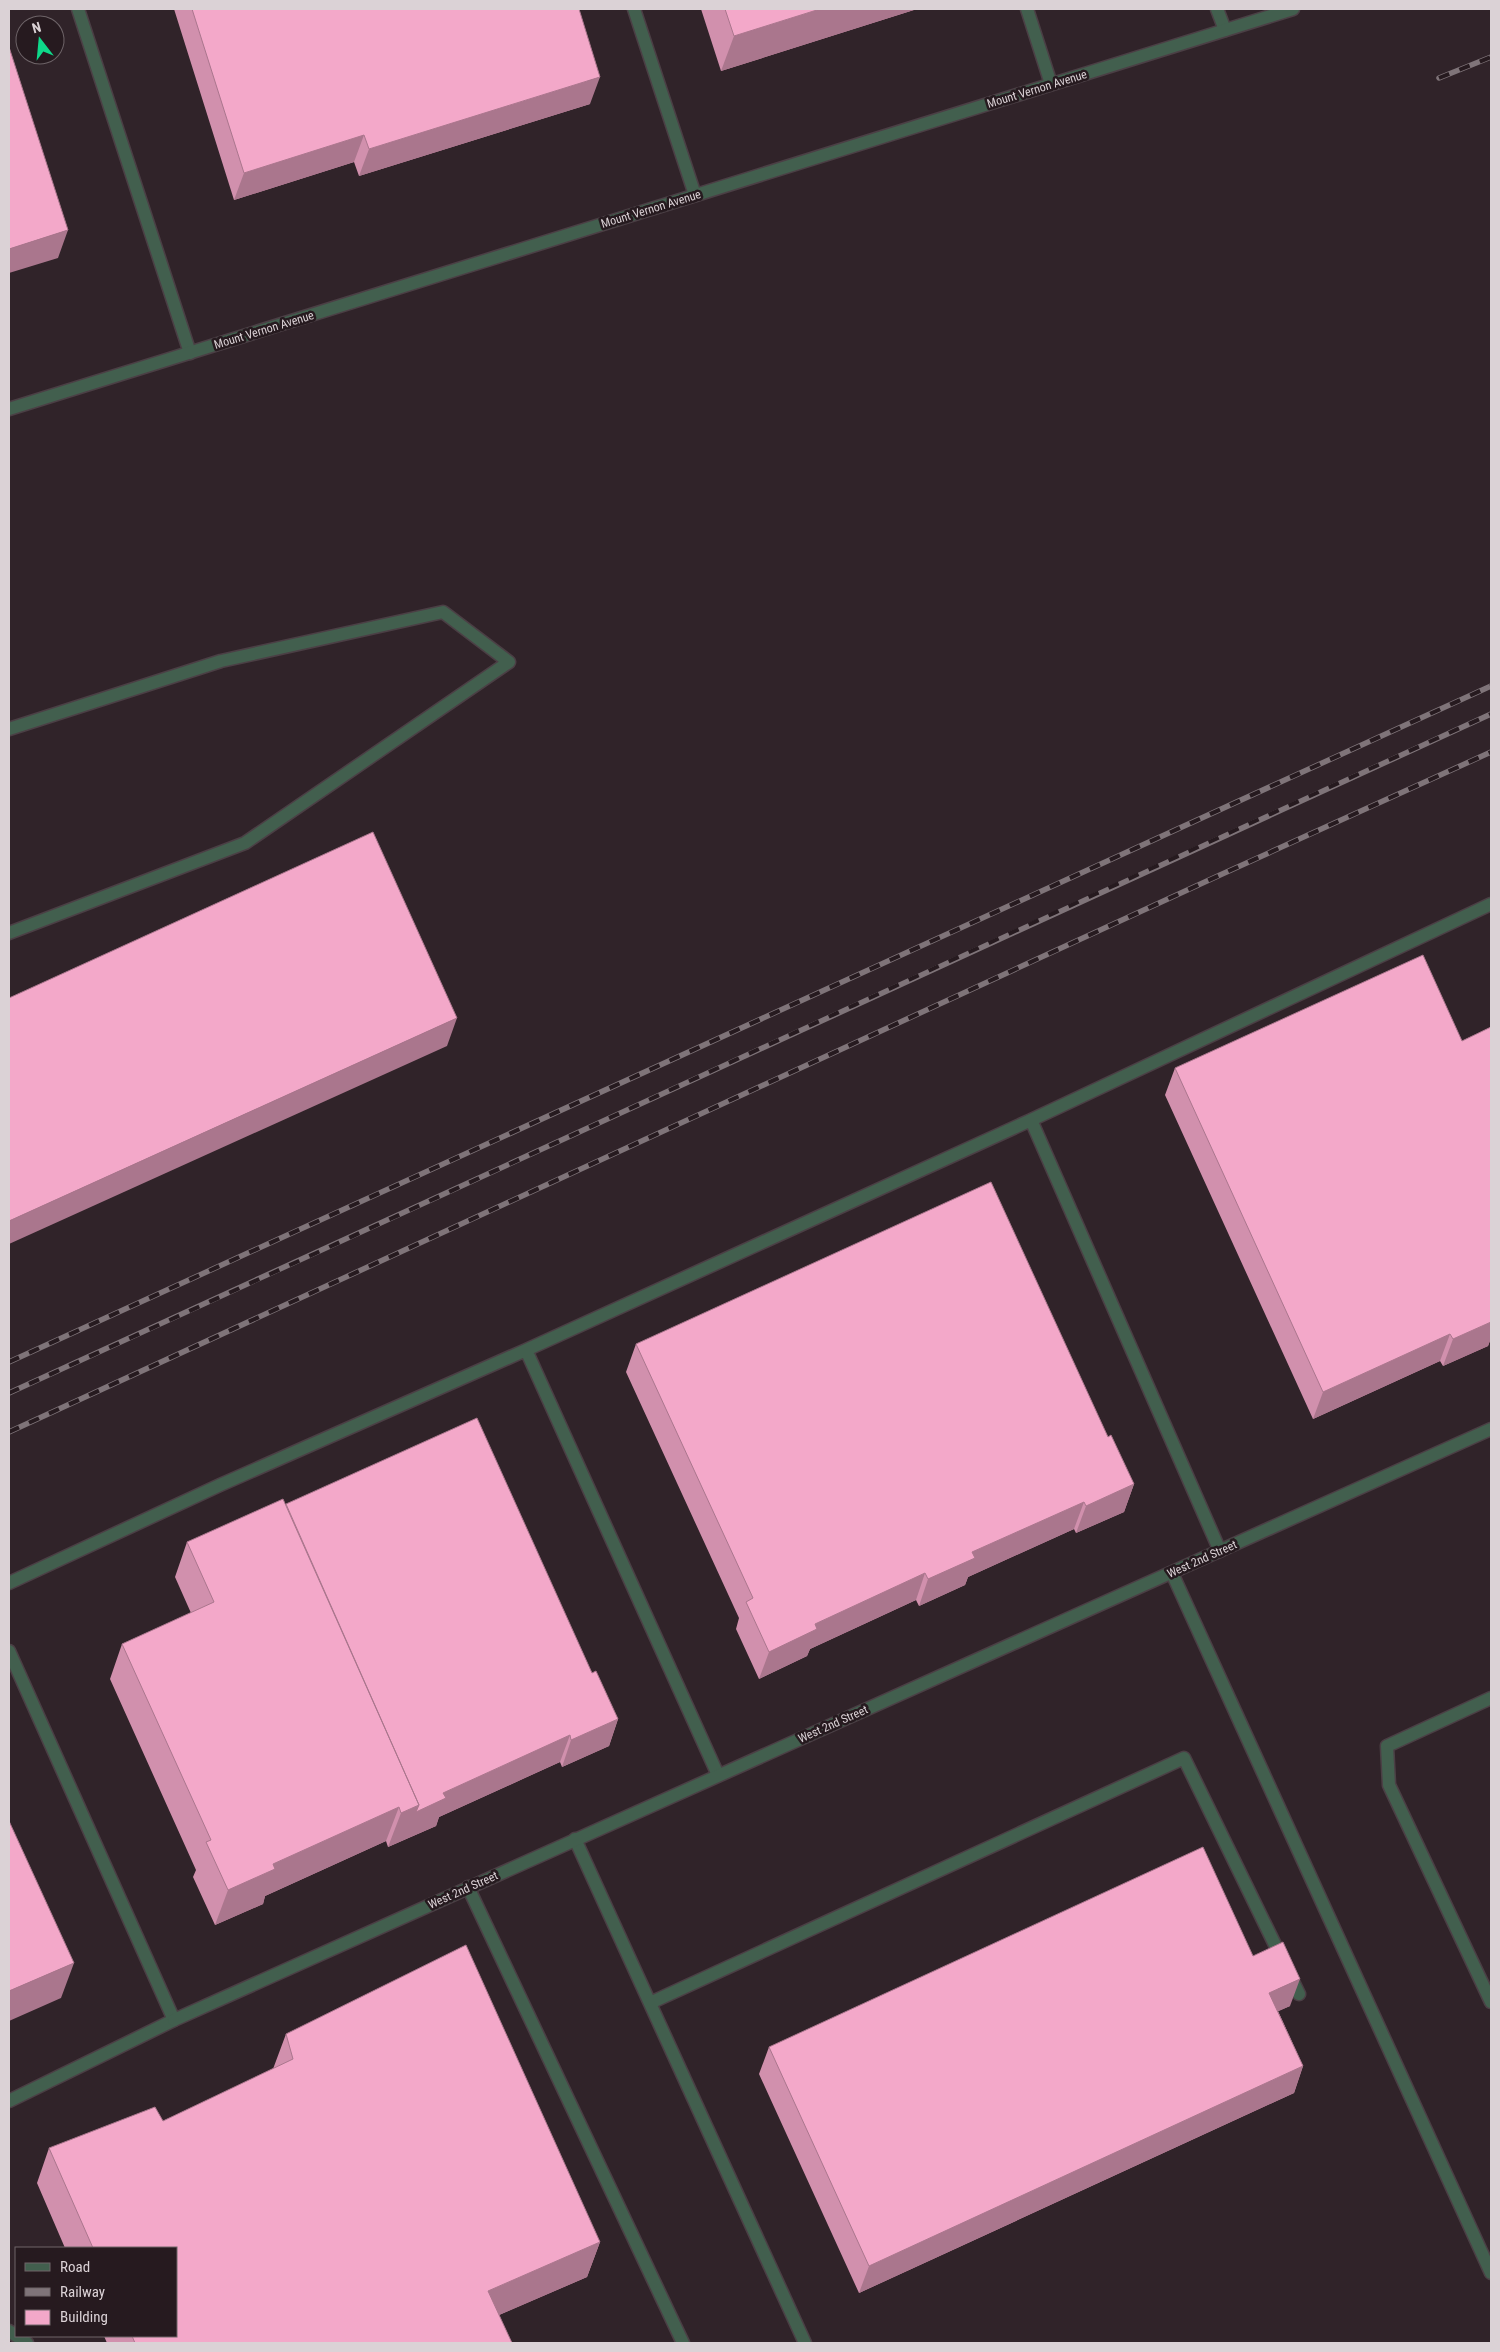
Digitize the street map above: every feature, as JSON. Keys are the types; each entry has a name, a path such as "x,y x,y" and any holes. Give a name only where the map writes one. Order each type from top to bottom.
{"street":[{"path":"78,9 190,353"},
{"path":"634,9 695,196"},
{"path":"1027,9 1051,84"},
{"path":"1217,9 1225,30"},
{"name":"Mount Vernon Avenue","path":"9,410 1293,9"},
{"path":"9,729 221,661 443,612 509,662 245,843 9,932"},
{"path":"9,1583 220,1485 526,1350 1031,1120 1491,904"},
{"path":"1031,1120 1220,1551"},
{"path":"526,1350 718,1775"},
{"name":"West 2nd Street","path":"9,2101 174,2020 1491,1429"},
{"path":"1172,1573 1491,2272"},
{"path":"9,1651 174,2020"},
{"path":"1491,1698 1387,1746 1389,1785 1491,2002"},
{"path":"650,2003 1184,1758 1299,1994"},
{"path":"576,1840 806,2343"},
{"path":"468,1887 683,2343"}],"building":[{"path":"192,9 579,9 600,77 369,149 364,135 244,173"},
{"path":"725,9 820,9 734,36"},
{"path":"9,47 68,230 9,249"},
{"path":"373,832 457,1018 9,1221 9,998"},
{"path":"1423,955 1462,1041 1491,1027 1491,1322 1453,1339 1450,1334 1323,1392 1175,1068"},
{"path":"991,1182 1108,1437 1111,1435 1134,1484 1086,1506 1084,1502 972,1552 975,1558 928,1579 925,1573 815,1624 817,1629 769,1652 746,1602 753,1598 636,1344"},
{"path":"477,1418 592,1673 596,1671 618,1719 571,1740 570,1735 443,1793 446,1798 416,1812 419,1805 286,1504"},
{"path":"283,1499 419,1805 401,1813 399,1807 273,1864 275,1869 228,1890 206,1842 211,1840 122,1644 214,1602 187,1542"},
{"path":"9,1821 74,1963 9,1991"},
{"path":"1203,1847 1253,1956 1283,1942 1300,1979 1269,1993 1303,2066 869,2266 769,2047"},
{"path":"466,1945 600,2242 488,2291 512,2343 135,2343 132,2337 178,2337 178,2247 93,2247 49,2148 155,2107 163,2121 293,2059 286,2034"}],"railway":[{"path":"1439,78 1491,57"},
{"path":"9,1362 1491,686"},
{"path":"9,1393 1491,714"},
{"path":"9,1432 1491,752"}]}
